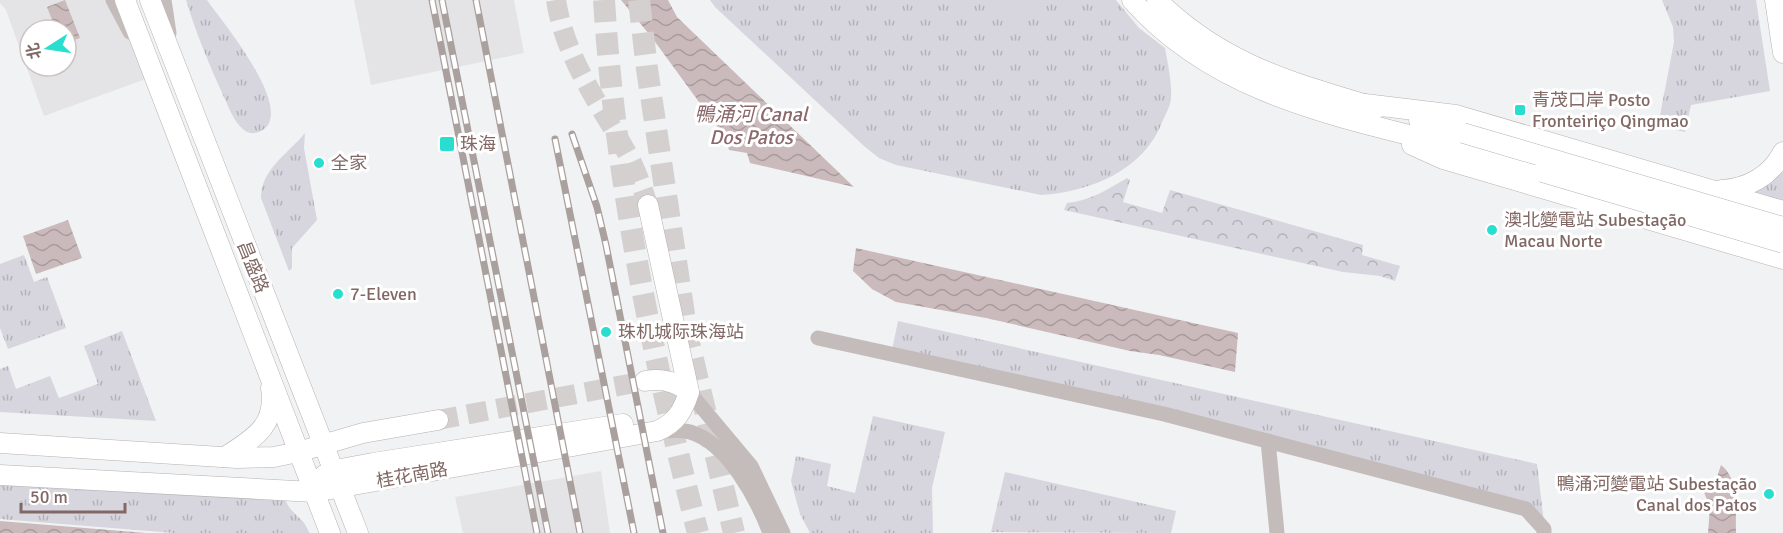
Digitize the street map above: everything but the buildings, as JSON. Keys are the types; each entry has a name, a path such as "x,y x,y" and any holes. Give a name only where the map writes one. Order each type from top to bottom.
{"main road":[{"name":"昌盛路","path":"125,0 328,528"},
{"name":"昌盛路","path":"150,0 357,530"},
{"path":"1132,0 1174,40 1199,58 1229,76 1271,94 1362,113 1783,227"},
{"path":"1158,0 1199,35 1243,62 1362,113 1443,159 1714,238 1783,255"},
{"path":"1775,0 1783,52"},
{"path":"1362,113 1456,115 1783,212"},
{"path":"1461,140 1783,255"},
{"path":"1692,185 1723,190 1745,186 1765,174 1783,152"},
{"path":"1615,162 1601,171 1596,187 1600,195 1644,218"},
{"path":"1692,185 1720,199 1728,205 1733,214 1728,230 1714,238"},
{"path":"648,205 689,392 680,414 669,425 657,431"},
{"path":"681,353 679,362 670,373 647,381 674,382 689,392"},
{"path":"225,457 246,444 265,426 273,403 269,375"},
{"path":"338,479 649,420 670,413 689,392"},
{"path":"0,443 225,457 274,457 363,433 438,420"},
{"name":"桂花南路","path":"0,475 314,492 338,479 657,431"}],"street":[{"path":"112,0 152,71"},
{"path":"164,0 174,62"},
{"path":"818,338 1164,414 1526,509 1544,533"},
{"path":"689,392 751,466 783,533"},
{"name":"桂花南路","path":"657,431 692,432 717,448 735,468 753,495 770,533"},
{"path":"1268,441 1277,533"}],"shaded area":[{"path":"0,0 112,0 154,76 44,116 30,78 78,78 78,18 18,18 18,43"},
{"path":"354,0 514,0 524,53 371,85"},
{"path":"601,471 610,533 463,533 455,497"}],"green space":[{"path":"186,0 207,0 253,66 264,86 270,105 270,121 261,131 252,133 246,131 234,118 208,60"},
{"path":"710,0 1116,0 1139,28 1165,48 1170,80 1170,102 1155,137 1143,152 1114,175 1078,189 1041,195 896,165 879,158 864,146"},
{"path":"985,0 1031,0 1005,23"},
{"path":"1662,0 1756,0 1770,91 1691,105 1685,132 1658,126 1674,42 1673,27"},
{"path":"305,133 304,148 317,220 292,248 292,268 289,271 261,198 262,188 270,170"},
{"path":"1783,172 1783,203 1749,194 1765,185"},
{"path":"1127,178 1130,180 1123,202 1162,213 1170,190 1363,245 1362,255 1400,266 1395,281 1380,276 1343,272 1064,210 1067,203 1091,197"},
{"path":"24,255 34,282 47,277 66,328 8,349 0,328 0,264"},
{"path":"898,321 1537,464 1544,523 1528,504 892,350"},
{"path":"122,331 156,421 0,412 0,369 8,366 16,389 50,376 59,398 98,384 84,346"},
{"path":"873,416 945,432 932,488 933,533 810,533 800,514 791,481 796,456 831,464 827,486 855,493"},
{"path":"1005,472 1176,511 1171,533 991,532"},
{"path":"0,477 284,493 288,506 307,527 309,533 174,533 0,519"}],"water":[{"path":"65,0 72,18 51,18 47,7"},
{"name":"鴨涌河 Canal Dos Patos","path":"621,0 668,0 677,17 854,187 750,163 747,153 729,150 725,134"},
{"path":"68,220 82,258 36,274 23,236"},
{"path":"856,248 1238,333 1235,372 986,318 896,302 872,289 853,271"},
{"path":"1721,465 1727,471 1734,487 1736,533 1708,533 1710,507 1699,480 1716,480"},
{"path":"0,521 146,533 0,533"}],"tunnel":[{"path":"556,0 560,21 575,61 630,159 648,205"},
{"path":"604,0 617,135 638,269 666,402 698,533"},
{"path":"639,0 647,69 687,334 734,533"},
{"path":"438,420 645,381"}],"railway":[{"path":"432,0 537,533"},
{"path":"442,0 548,533"},
{"path":"476,0 580,533"},
{"path":"572,134 597,207 606,245 663,533"},
{"path":"555,139 634,533"}],"place":[{"name":"青茂口岸 Posto Fronteiriço Qingmao","path":"1520,110"},
{"name":"珠海","path":"447,144"},
{"name":"全家","path":"319,163"},
{"name":"澳北變電站 Subestação Macau Norte","path":"1492,230"},
{"name":"7-Eleven","path":"338,294"},
{"name":"珠机城际珠海站","path":"606,332"},
{"name":"鴨涌河變電站 Subestação Canal dos Patos","path":"1769,494"}]}
